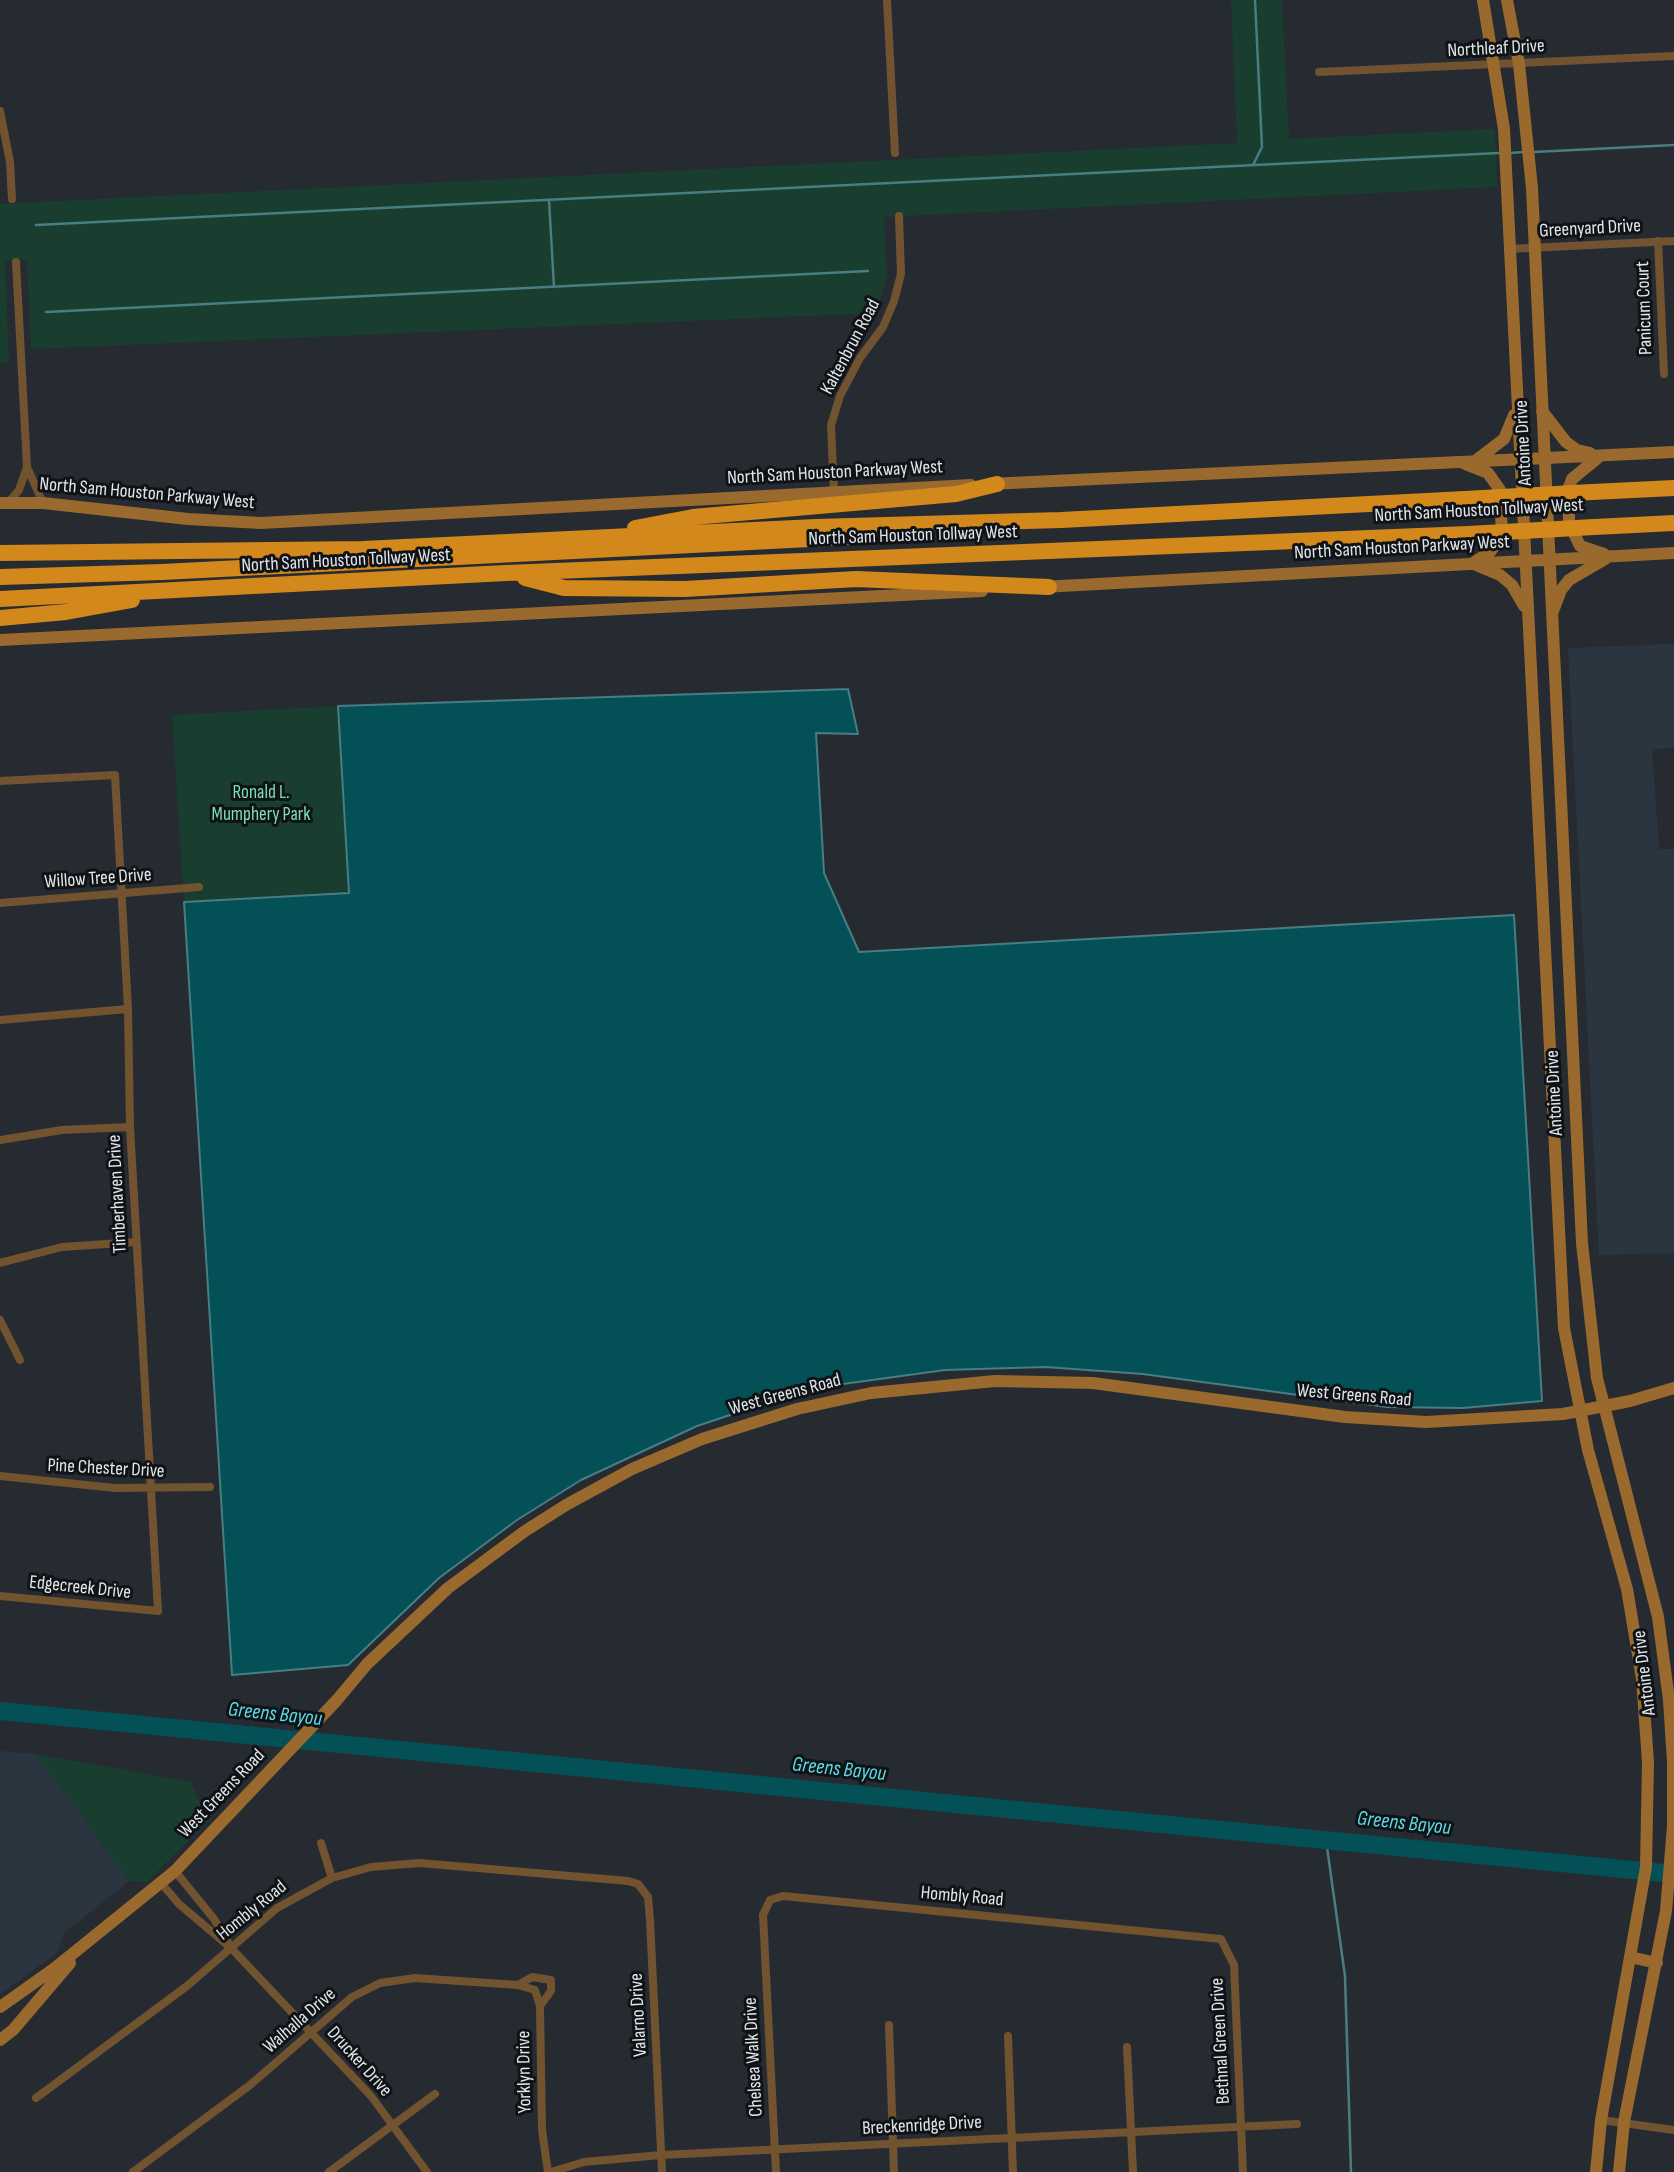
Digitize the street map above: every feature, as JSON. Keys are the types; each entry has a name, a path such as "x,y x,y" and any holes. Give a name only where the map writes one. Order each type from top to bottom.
{"highway":[{"path":"576,539 693,517 956,494 996,484"},
{"name":"North Sam Houston Tollway West","path":"0,553 363,549 816,527 1061,520 1674,488"},
{"name":"North Sam Houston Tollway West","path":"0,577 162,572 819,540 1007,527 1061,520"},
{"name":"North Sam Houston Tollway West","path":"0,599 506,573 1468,534 1674,523"},
{"path":"506,573 564,588 685,589 856,579 1049,587"},
{"name":"North Sam Houston Tollway West","path":"0,618 120,604 154,592"}],"main road":[{"name":"Antoine Drive","path":"1483,0 1504,129 1564,1328 1580,1411 1627,1589 1642,1679 1648,1762 1648,1825 1641,1908 1601,2120 1597,2172"},
{"name":"Antoine Drive","path":"1507,0 1519,64 1532,188 1582,1243 1592,1347 1603,1407 1658,1617 1669,1700 1673,1762 1673,1826 1666,1911 1624,2122 1619,2172"},
{"path":"1473,564 1490,552 1503,536 1500,490 1488,473 1468,462 1504,439 1517,408"},
{"path":"1542,411 1566,442 1577,450 1601,456"},
{"name":"North Sam Houston Parkway West","path":"4,503 43,502 188,519 261,523 834,492 1674,452"},
{"path":"1601,456 1572,479 1569,523 1580,546 1611,556"},
{"name":"North Sam Houston Parkway West","path":"0,640 1674,553"},
{"path":"1551,617 1561,590 1569,580 1611,556"},
{"path":"1473,564 1500,575 1512,585 1527,611"},
{"path":"1534,745 1557,743"},
{"path":"1542,912 1566,911"},
{"path":"1551,1076 1574,1075"},
{"path":"1559,1244 1582,1243"},
{"name":"West Greens Road","path":"0,2007 88,1942 175,1871 337,1700 367,1664 414,1618 485,1559 535,1524 588,1493 678,1449 797,1409 921,1386 1044,1380 1141,1388 1386,1421 1464,1421 1580,1411 1674,1388"},
{"path":"1627,1589 1649,1582"},
{"path":"1648,1762 1673,1762"},
{"name":"West Greens Road","path":"0,2039 13,2030 88,1942"},
{"path":"1630,1957 1657,1963"}],"street":[{"path":"887,0 895,153"},
{"name":"Northleaf Drive","path":"1319,72 1674,56"},
{"path":"0,111 10,162 12,199"},
{"name":"Kaltenbrun Road","path":"834,492 831,425 840,396 860,358 883,327 894,301 901,274 899,216"},
{"name":"Panicum Court","path":"1658,241 1664,374"},
{"name":"Greenyard Drive","path":"1508,249 1674,241"},
{"path":"16,262 27,467 43,502"},
{"path":"4,503 19,490 27,467"},
{"name":"Timberhaven Drive","path":"0,781 115,775 128,1009 130,1127 158,1611"},
{"name":"Willow Tree Drive","path":"0,904 199,887"},
{"path":"0,1020 128,1009"},
{"path":"0,1140 62,1130 130,1127"},
{"path":"0,1263 62,1247 136,1242"},
{"path":"0,1320 20,1360"},
{"name":"Pine Chester Drive","path":"0,1476 151,1490 209,1487"},
{"name":"Edgecreek Drive","path":"0,1596 158,1611"},
{"path":"321,1843 332,1878"},
{"name":"Hombly Road","path":"36,2098 139,2023 290,1899 332,1878 372,1867 408,1863 615,1880"},
{"name":"Drucker Drive","path":"175,1871 214,1919 231,1948"},
{"name":"Valarno Drive","path":"615,1880 638,1884 648,1897 662,2172"},
{"name":"Drucker Drive","path":"160,1883 179,1904 231,1948 310,2032 394,2126 427,2172"},
{"name":"Hombly Road","path":"764,1940 763,1915 770,1900 783,1896 1194,1935"},
{"name":"Bethnal Green Drive","path":"1194,1935 1221,1939 1234,1965 1243,2172"},
{"name":"Chelsea Walk Drive","path":"764,1940 776,2172"},
{"name":"Walhalla Drive","path":"133,2172 250,2085 352,1997 396,1979 518,1985 532,1978 551,1980 551,1991 540,2006"},
{"name":"Yorklyn Drive","path":"518,1985 535,1990 540,2006 542,2130 550,2172"},
{"path":"889,2025 894,2172"},
{"path":"1008,2036 1013,2172"},
{"path":"1127,2047 1133,2172"},
{"path":"329,2172 435,2094"},
{"path":"1601,2120 1674,2130"},
{"name":"Breckenridge Drive","path":"550,2172 584,2162 661,2155 1297,2124"}],"shaded area":[{"path":"1674,644 1674,748 1652,749 1659,849 1674,849 1674,1253 1599,1255 1568,648"},
{"path":"0,1751 36,1754 129,1881 64,1933 57,1953 0,1994"}],"green space":[{"path":"1231,0 1282,0 1289,139 1495,129 1497,187 884,217 887,279 875,313 31,349 27,259 5,260 9,362 0,363 0,204 1237,143"},
{"name":"Ronald L. Mumphery Park","path":"338,706 349,893 184,902 172,715"},
{"path":"36,1754 191,1782 207,1822 147,1882 129,1881"}],"water":[{"path":"848,689 858,734 816,733 824,873 859,952 1514,915 1542,1401 1463,1408 1387,1407 1143,1374 1045,1367 945,1370 843,1384 745,1410 697,1426 581,1480 517,1520 439,1578 348,1665 232,1675 184,902 349,893 338,706"}],"waterway":[{"path":"1253,165 1262,147 1255,0"},
{"path":"1534,152 1674,145"},
{"path":"1510,153 1524,152"},
{"path":"36,225 1499,153"},
{"path":"549,200 554,287"},
{"path":"46,312 868,271"},
{"name":"Greens Bayou","path":"0,1711 1674,1874"},
{"path":"1326,1840 1345,1976 1351,2172"}]}
